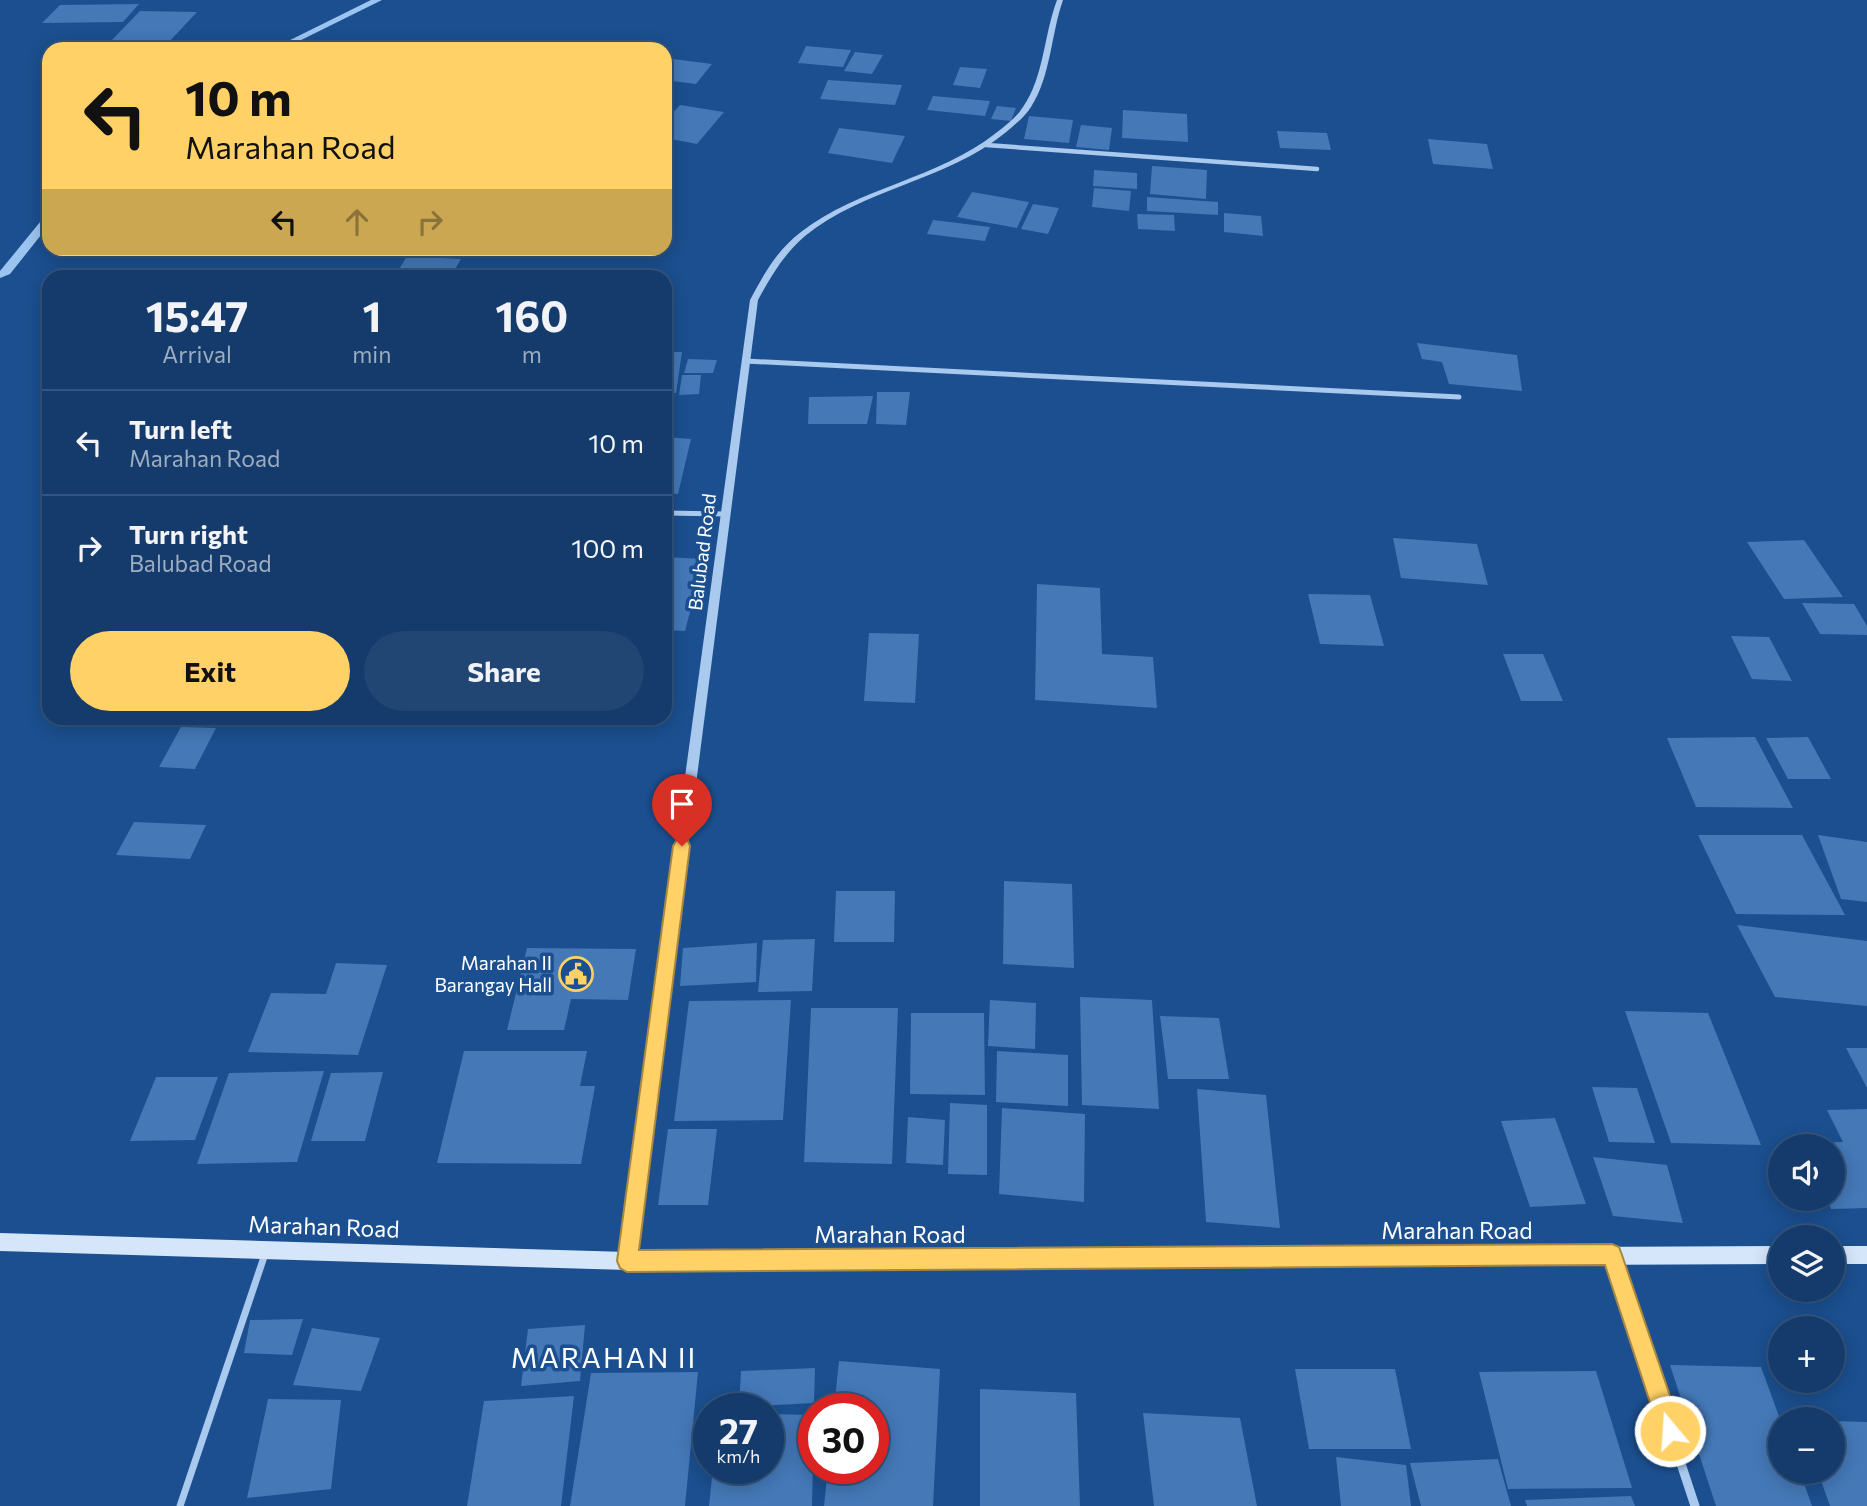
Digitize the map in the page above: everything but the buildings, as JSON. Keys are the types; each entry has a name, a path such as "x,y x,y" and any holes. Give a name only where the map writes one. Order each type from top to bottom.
{"main road":[{"name":"Marahan Road","path":"0,1242 627,1261 1768,1255"},
{"path":"1845,1255 1867,1255"}],"street":[{"name":"Balubad Road","path":"627,1261 754,300 762,278 787,246 824,218 986,145 1019,117 1038,86 1047,41 1060,0"},
{"path":"986,145 1317,169"},
{"path":"746,361 1459,397"},
{"path":"672,513 725,514"},
{"path":"1612,1255 1695,1506"}],"lane":[{"path":"180,1506 266,1250"}],"waterway":[{"path":"291,42 378,0"},
{"path":"0,275 6,272 42,227"}],"place":[{"name":"Marahan II Barangay Hall","path":"576,974"}],"district":[{"name":"MARAHAN II","path":"604,1358"}],"route":[{"path":"682,846 627,1261 1612,1255 1670,1431"}]}
